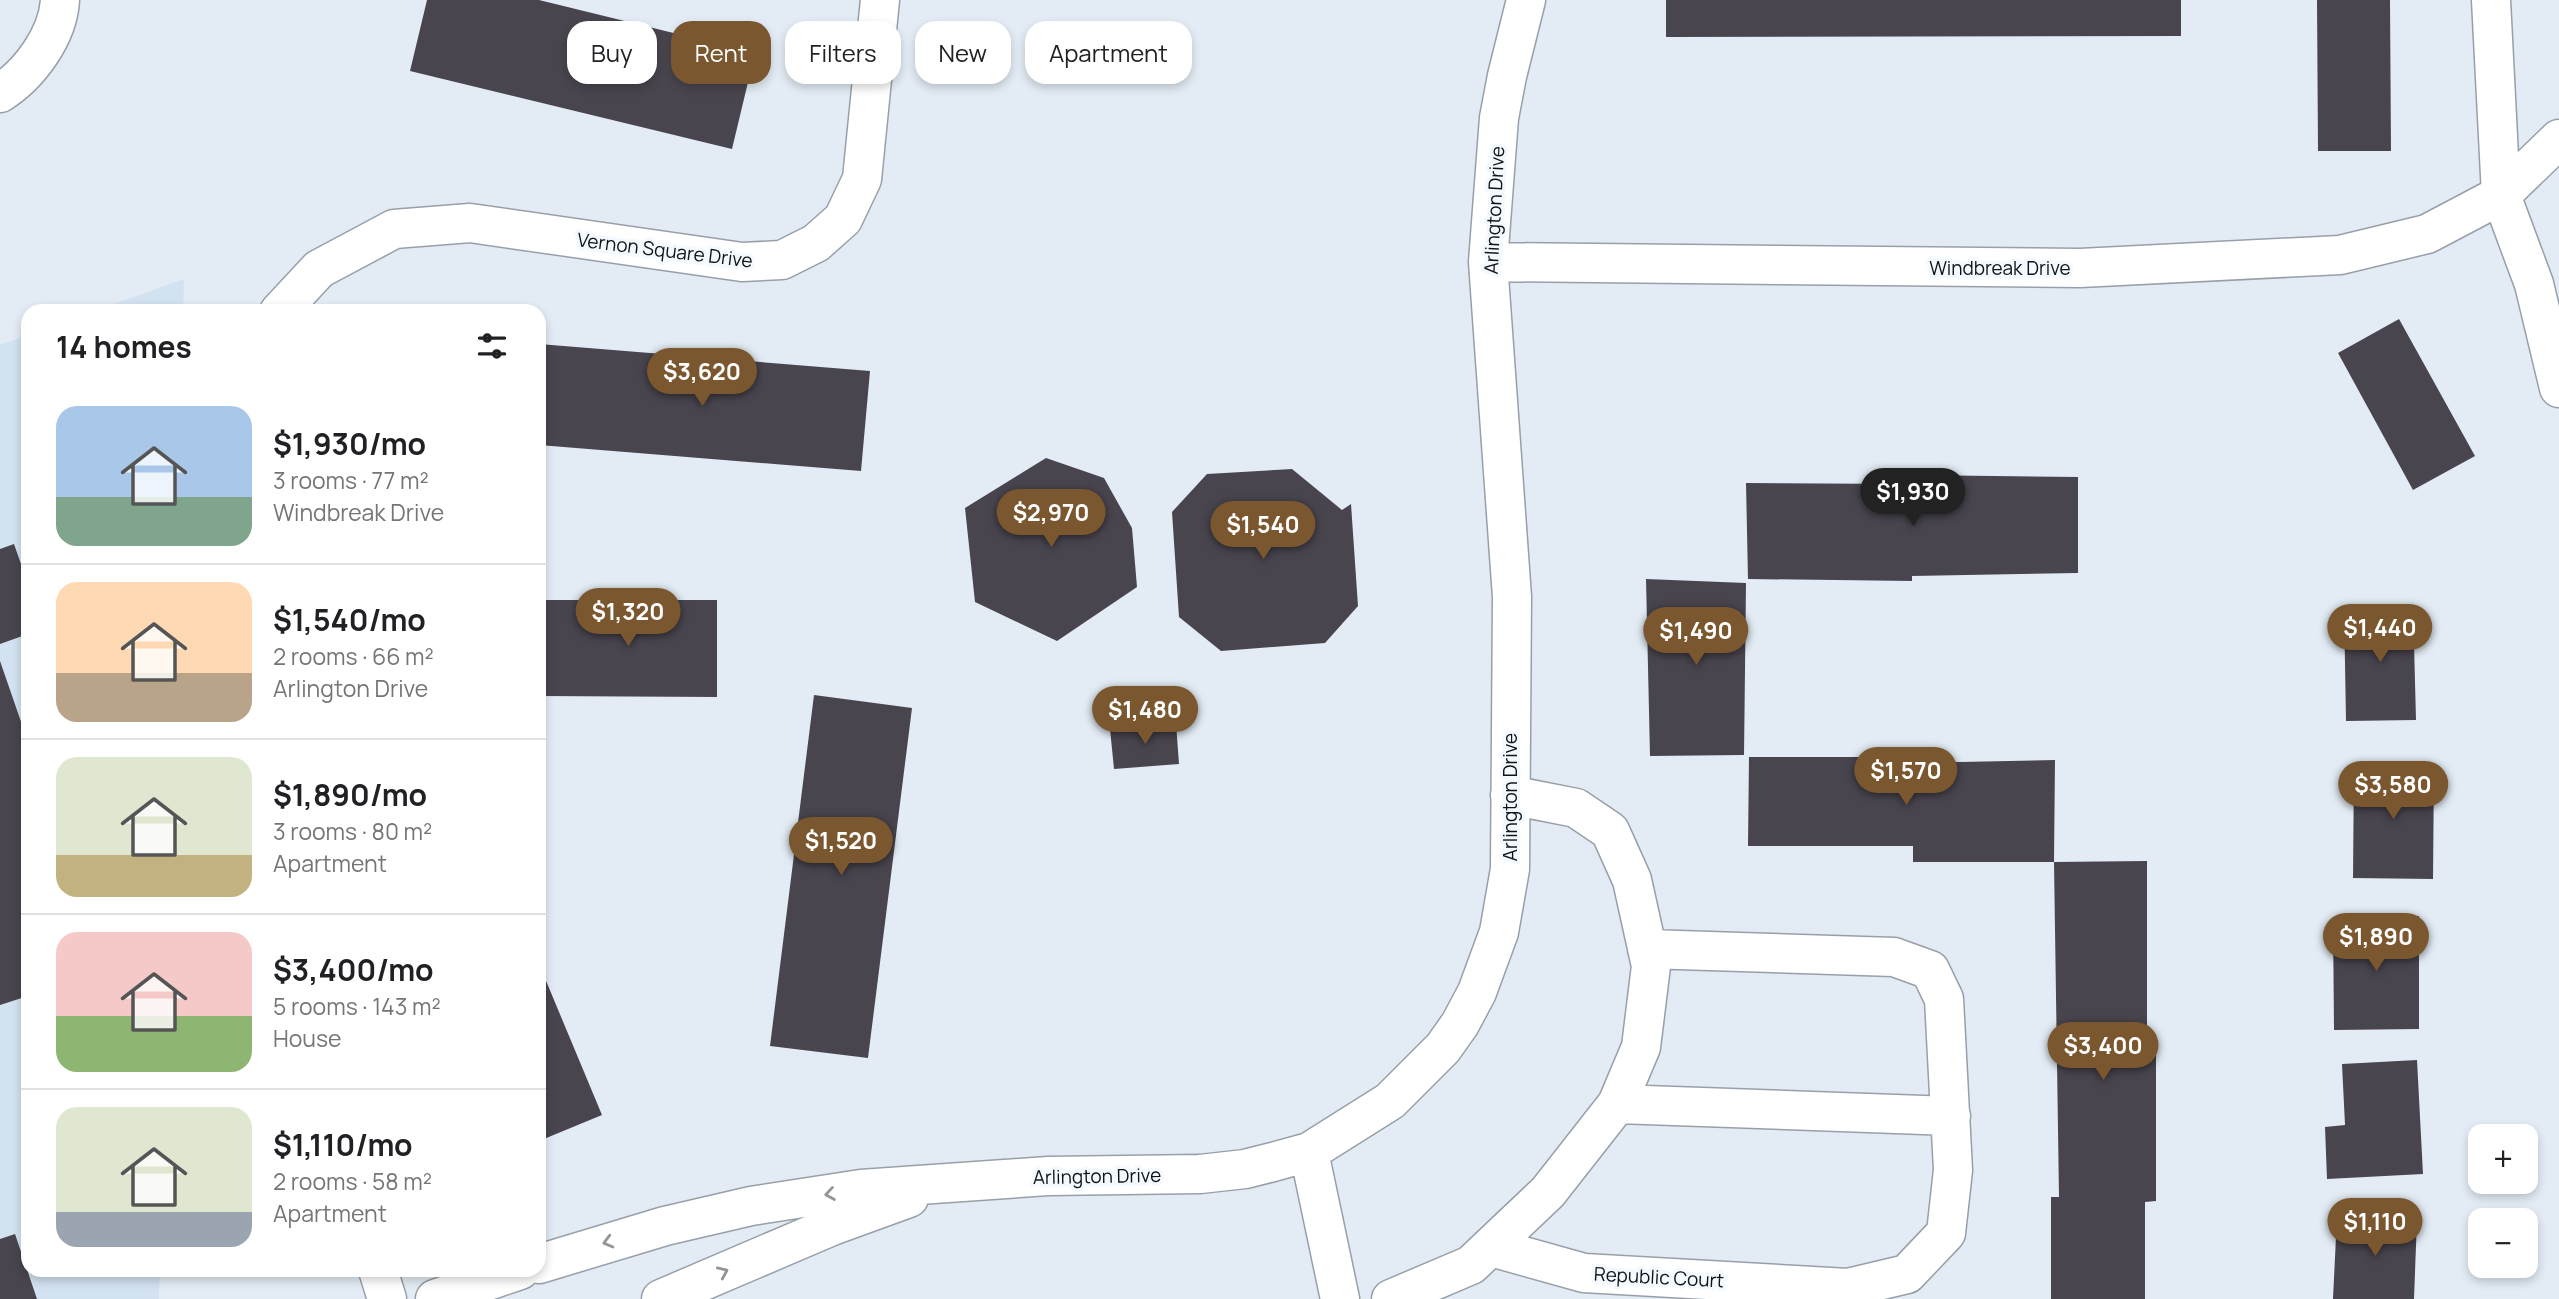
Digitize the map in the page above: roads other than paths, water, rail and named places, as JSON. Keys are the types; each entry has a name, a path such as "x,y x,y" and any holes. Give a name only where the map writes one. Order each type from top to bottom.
{"street":[{"path":"0,93 33,64 51,33 60,0"},
{"name":"Vernon Square Drive","path":"286,304 319,269 394,229 470,223 743,262 782,260 816,243 844,219 862,179 880,0"},
{"name":"Arlington Drive","path":"546,1262 619,1239 751,1206 861,1189 1048,1176 1200,1174 1245,1169 1309,1152 1390,1101 1443,1048 1477,992 1499,932 1510,869 1512,597 1488,262 1499,118 1526,0"},
{"path":"2490,0 2501,195 2547,283 2559,388"},
{"name":"Windbreak Drive","path":"1488,262 2080,268 2340,255 2427,234 2501,195 2559,139"},
{"path":"1391,1299 1471,1265 1548,1192 1617,1104 1640,1047 1651,966 1632,880 1610,831 1576,808 1510,795"},
{"name":"Republic Court","path":"1491,1247 1584,1273 1848,1288 1907,1274 1945,1233 1954,1170 1951,1116 1944,999 1930,970 1894,957 1647,949"},
{"path":"1617,1104 1951,1116"},
{"path":"1309,1152 1340,1299"},
{"name":"Arlington Drive","path":"661,1299 832,1226 947,1184"},
{"path":"379,1277 387,1299"},
{"path":"435,1299 499,1277"}]}
